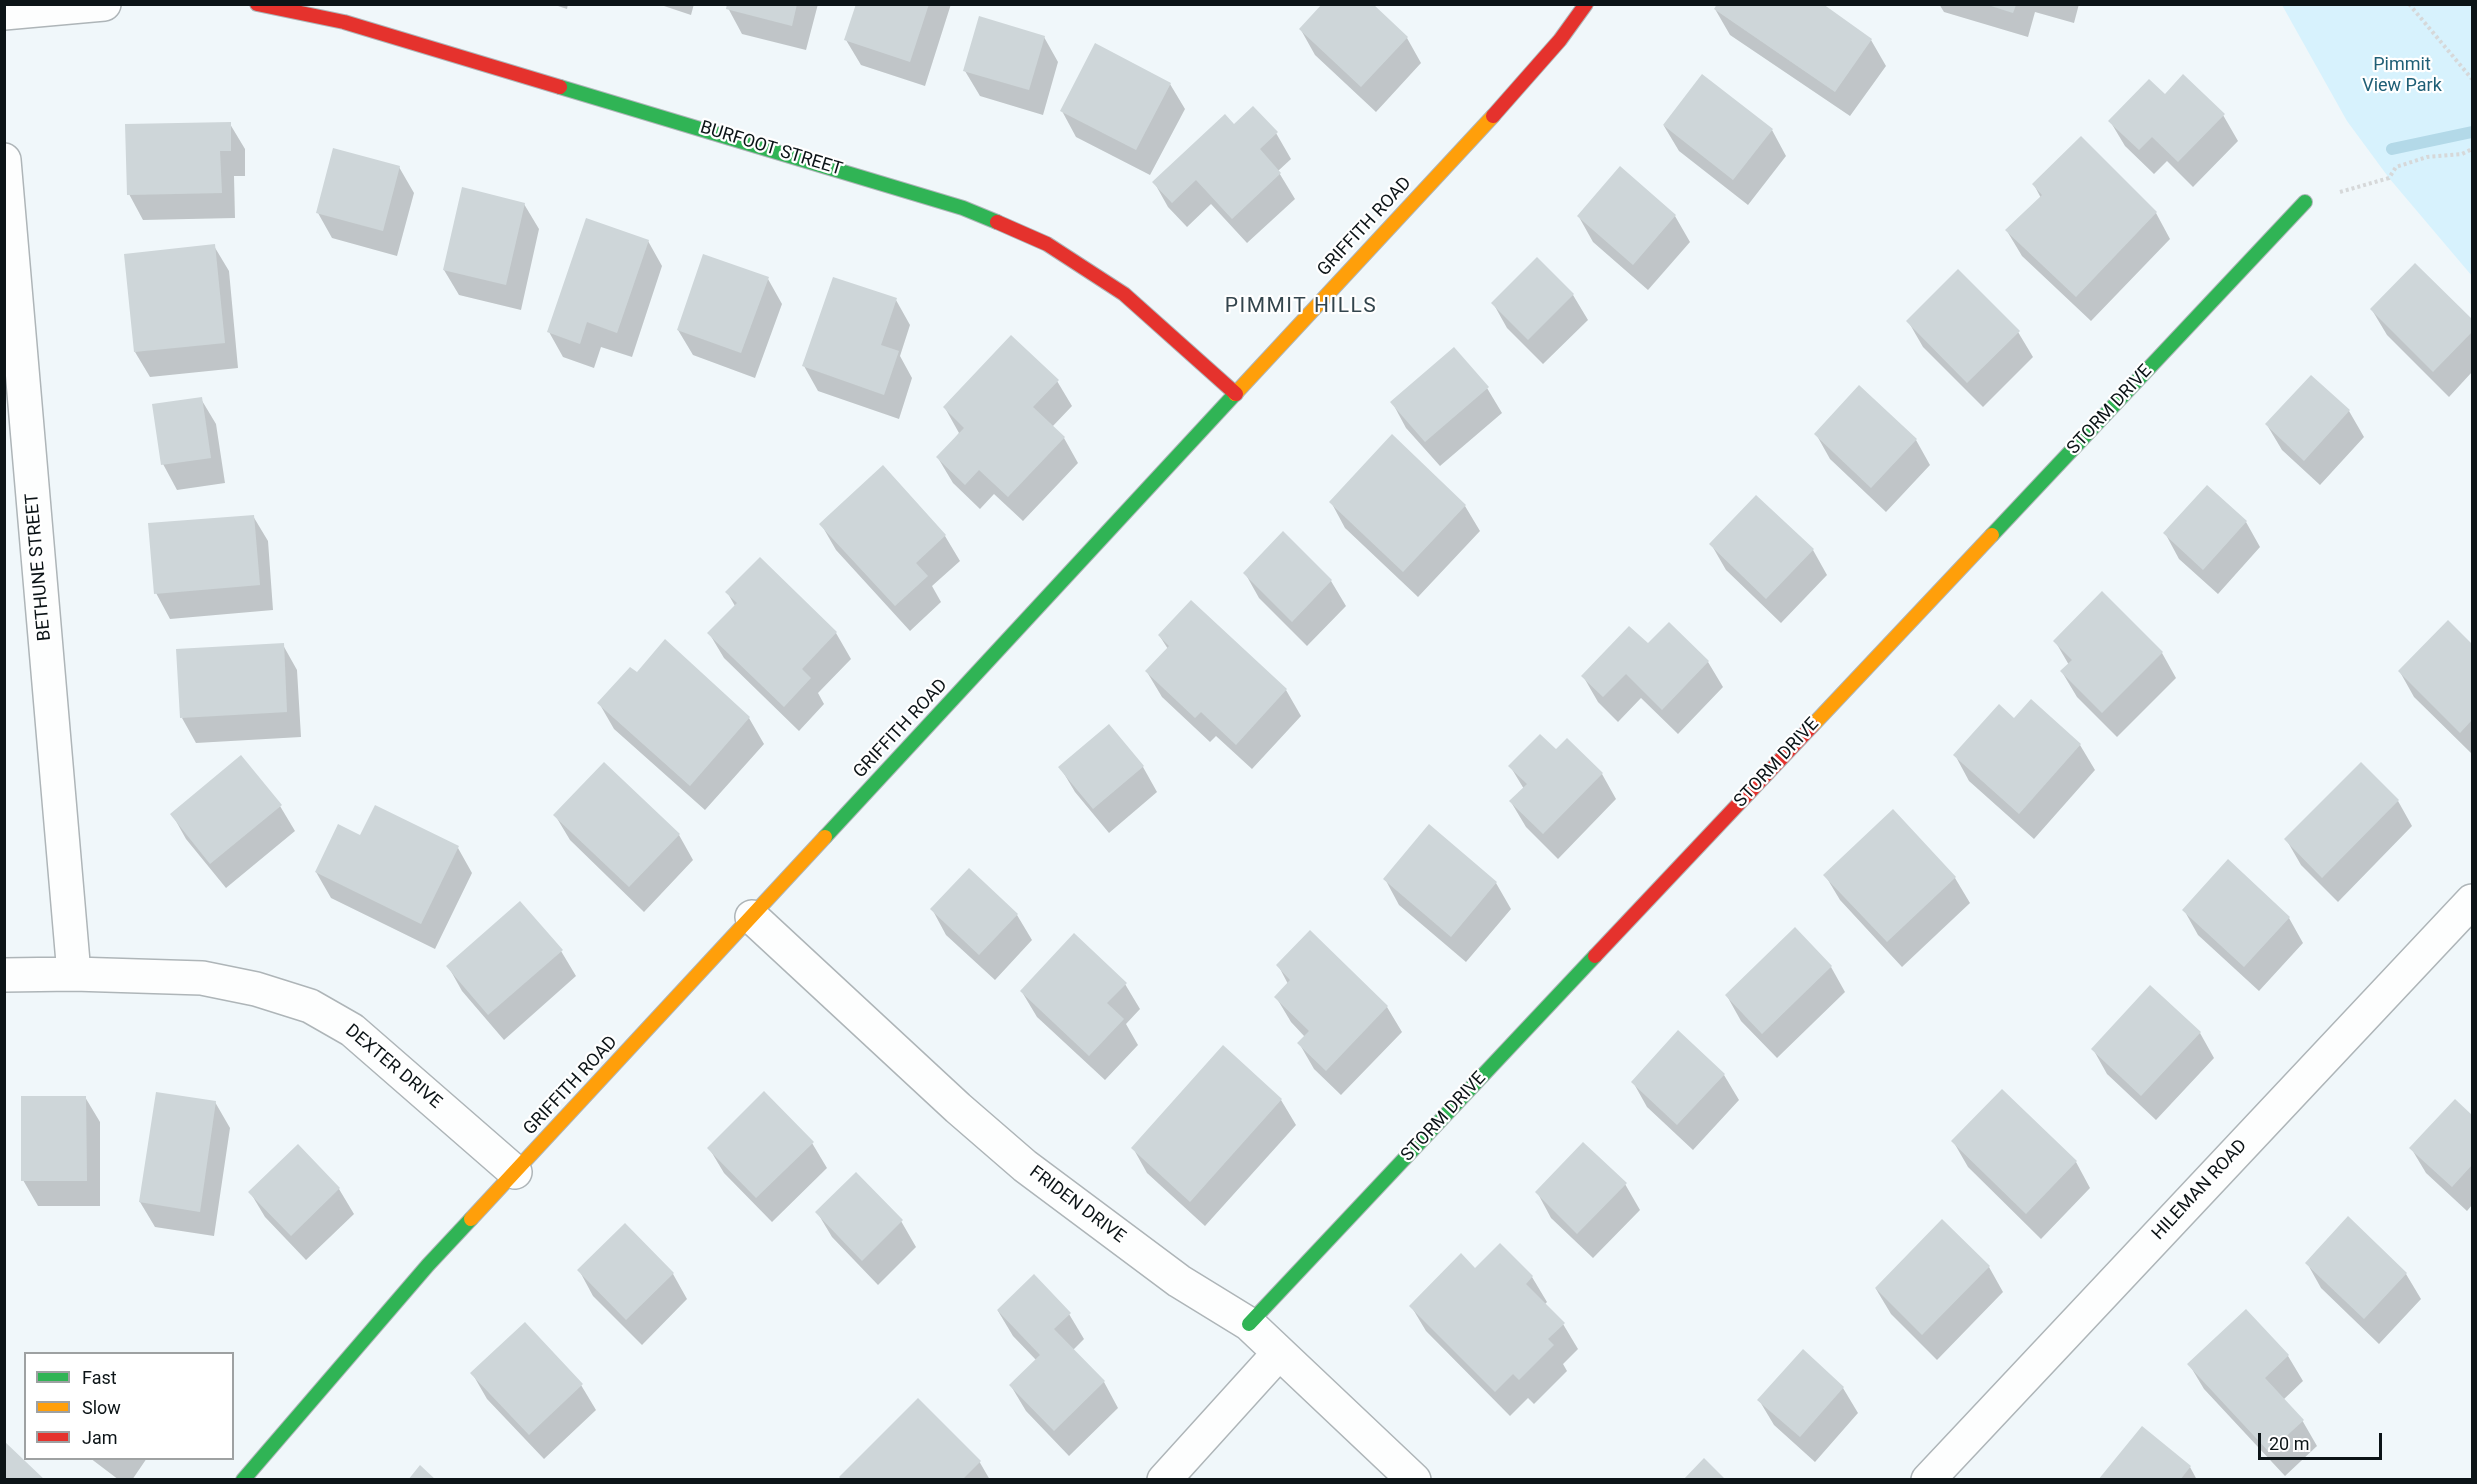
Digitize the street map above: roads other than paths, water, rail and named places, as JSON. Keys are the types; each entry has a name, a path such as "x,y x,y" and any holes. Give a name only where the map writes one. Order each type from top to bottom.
{"street":[{"path":"4,13 104,4"},
{"name":"BURFOOT STREET","path":"257,4 344,22 963,208 1047,244 1124,294 1236,394"},
{"name":"GRIFFITH ROAD","path":"243,1479 428,1265 1515,92 1560,40 1586,4"},
{"name":"BETHUNE STREET","path":"4,160 74,974"},
{"name":"STORM DRIVE","path":"1249,1324 2305,202"},
{"name":"HILEMAN ROAD","path":"1928,1479 2472,901"},
{"name":"FRIDEN DRIVE","path":"752,917 958,1108 1025,1166 1179,1281 1249,1324 1414,1479"},
{"name":"DEXTER DRIVE","path":"4,975 74,974 202,978 256,989 310,1006 352,1030 515,1172"},
{"path":"1164,1479 1279,1353"}],"waterway":[{"path":"2392,149 2472,132"}],"district":[{"name":"PIMMIT HILLS","path":"1301,307"}],"park label":[{"name":"Pimmit View Park","path":"2402,76"}]}
